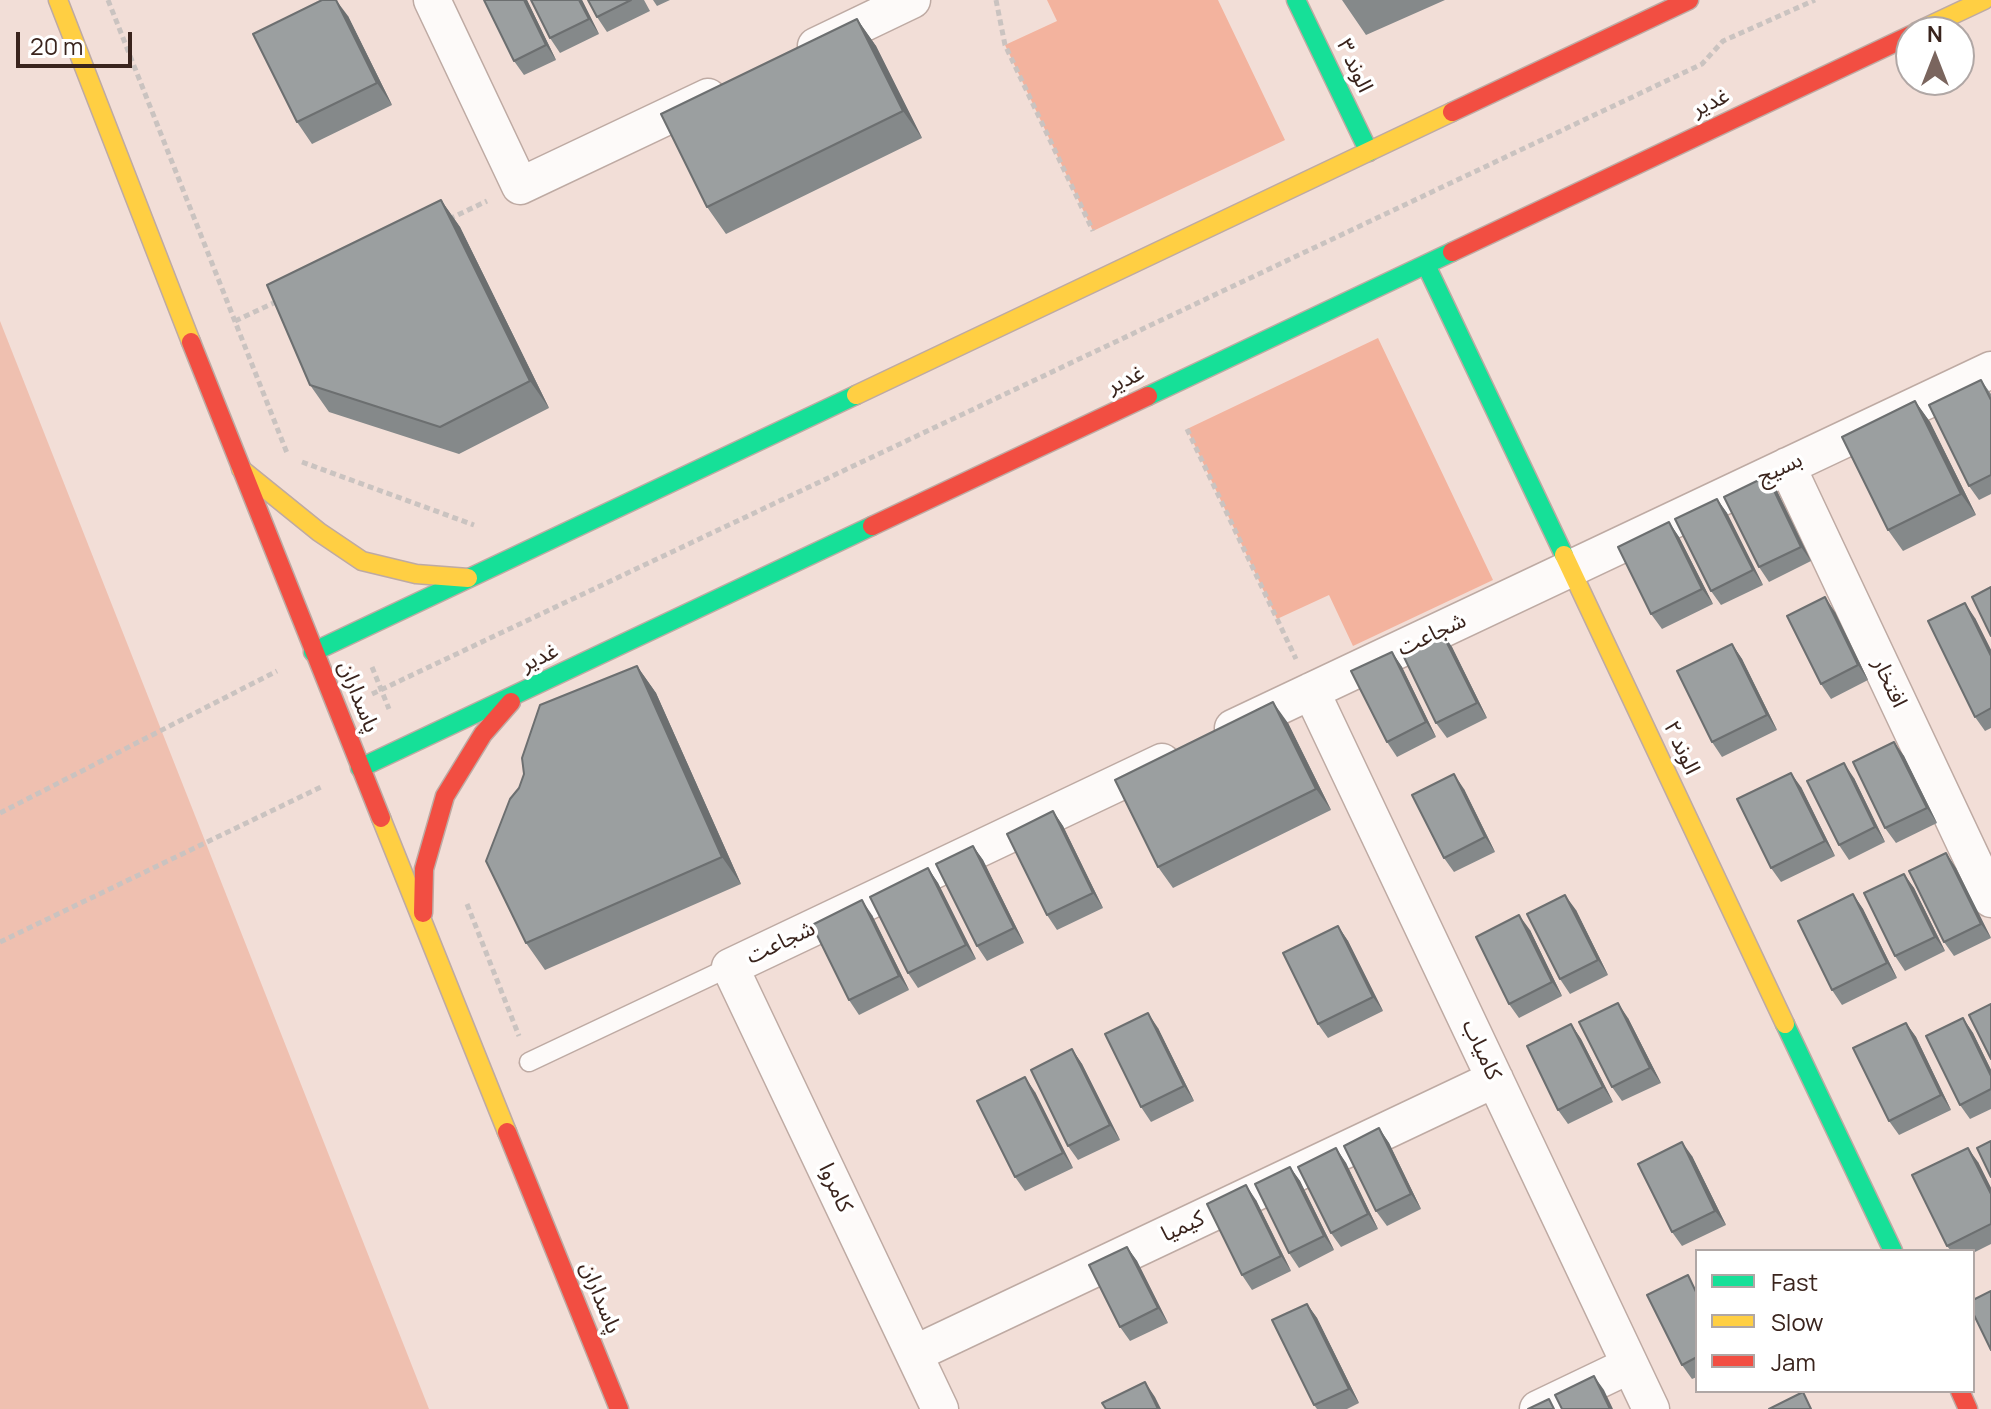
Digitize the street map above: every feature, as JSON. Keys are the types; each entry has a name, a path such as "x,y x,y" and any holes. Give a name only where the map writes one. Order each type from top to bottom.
{"main road":[{"name":"پاسداران","path":"58,0 239,467 619,1409"},
{"name":"الوند ۳","path":"1296,0 1369,152"},
{"path":"313,652 1689,0"},
{"name":"غدیر","path":"1950,16 1984,0"},
{"name":"غدیر","path":"360,768 1895,42"},
{"name":"الوند ۲","path":"1426,265 1892,1249"},
{"path":"239,467 319,532 362,561 416,574 470,578"},
{"path":"423,924 424,869 445,796 483,734 517,695"}],"street":[{"path":"432,0 520,186 744,80"},
{"path":"786,60 912,0"},
{"name":"بسیج","path":"1570,569 1991,370"},
{"name":"افتخار","path":"1787,466 1980,849 1991,899"},
{"name":"شجاعت","path":"730,967 1570,569"},
{"name":"کامیاب","path":"1311,691 1651,1409"},
{"name":"کامروا","path":"730,967 940,1409"},
{"name":"کیمیا","path":"914,1354 1495,1079"},
{"path":"1538,1409 1630,1365"}],"lane":[{"path":"529,1062 730,967"}],"path":[{"path":"108,0 289,457 474,525"},
{"path":"996,0 1005,45 1093,231"},
{"path":"339,712 1702,64 1723,41 1815,0"},
{"path":"449,219 520,186"},
{"path":"235,321 278,300"},
{"path":"1187,429 1277,619"},
{"path":"0,813 313,652"},
{"path":"0,942 360,768"}],"shaded area":[{"path":"1047,0 1218,0 1285,140 1093,231 1005,45 1057,21"},
{"path":"0,321 429,1409 0,1409"},
{"path":"1378,338 1493,580 1353,646 1329,595 1277,619 1187,429"}],"building":[{"path":"322,0 336,0 377,83 297,122 253,34"},
{"path":"484,0 524,0 546,45 514,61"},
{"path":"531,0 579,0 589,19 550,38"},
{"path":"588,0 631,0 597,17"},
{"path":"857,19 903,111 707,207 661,114"},
{"path":"441,200 530,381 440,427 310,385 267,285"},
{"path":"1981,380 1991,400 1991,475 1969,486 1929,405"},
{"path":"1915,401 1961,494 1888,530 1842,437"},
{"path":"1767,476 1801,547 1759,567 1724,497"},
{"path":"1717,499 1753,570 1711,591 1675,519"},
{"path":"1669,522 1702,589 1651,614 1618,547"},
{"path":"1991,587 1991,636 1972,597"},
{"path":"1825,597 1858,665 1821,684 1787,616"},
{"path":"1965,603 1991,656 1991,708 1975,717 1928,621"},
{"path":"1442,633 1477,703 1436,723 1402,653"},
{"path":"1732,644 1767,715 1712,742 1677,671"},
{"path":"1392,652 1426,722 1387,742 1351,671"},
{"path":"637,666 722,857 526,943 486,861 510,799 519,788 524,774 522,758 540,705"},
{"path":"1273,702 1316,789 1158,867 1115,780"},
{"path":"1894,742 1927,808 1885,828 1853,762"},
{"path":"1844,763 1875,827 1839,845 1807,781"},
{"path":"1791,773 1825,841 1771,868 1737,799"},
{"path":"1454,774 1485,837 1444,858 1412,795"},
{"path":"1053,811 1093,893 1047,915 1007,834"},
{"path":"973,846 1014,928 977,946 936,864"},
{"path":"1946,853 1981,924 1944,942 1909,871"},
{"path":"928,868 966,945 908,973 870,897"},
{"path":"1904,874 1935,937 1895,956 1864,893"},
{"path":"1853,894 1887,963 1832,990 1798,921"},
{"path":"1565,895 1598,960 1560,979 1527,914"},
{"path":"862,900 899,976 849,1000 812,925"},
{"path":"1519,915 1552,982 1509,1004 1476,937"},
{"path":"1338,926 1373,997 1318,1024 1283,953"},
{"path":"1618,1003 1650,1068 1612,1087 1579,1022"},
{"path":"1991,1004 1991,1059 1969,1015"},
{"path":"1148,1013 1184,1086 1141,1107 1105,1034"},
{"path":"1963,1018 1991,1076 1991,1089 1960,1105 1926,1036"},
{"path":"1906,1023 1941,1095 1889,1121 1853,1048"},
{"path":"1571,1024 1603,1087 1558,1110 1527,1046"},
{"path":"1072,1049 1110,1125 1068,1146 1031,1070"},
{"path":"1025,1077 1063,1153 1015,1177 977,1101"},
{"path":"1379,1128 1411,1194 1376,1211 1344,1146"},
{"path":"1991,1141 1991,1177 1977,1148"},
{"path":"1682,1142 1715,1211 1672,1232 1638,1164"},
{"path":"1336,1148 1368,1214 1331,1233 1298,1167"},
{"path":"1968,1148 1991,1194 1991,1224 1947,1246 1912,1175"},
{"path":"1290,1167 1324,1236 1289,1253 1255,1184"},
{"path":"1246,1185 1281,1256 1242,1275 1207,1204"},
{"path":"1127,1247 1158,1308 1120,1327 1089,1265"},
{"path":"1688,1275 1695,1290 1695,1358 1682,1365 1647,1295"},
{"path":"1991,1291 1991,1350 1975,1317 1975,1299"},
{"path":"1307,1304 1349,1389 1314,1405 1272,1320"},
{"path":"1594,1376 1610,1409 1562,1409 1555,1395"},
{"path":"1145,1382 1158,1409 1106,1409 1102,1403"},
{"path":"1803,1393 1811,1409 1769,1409"},
{"path":"1549,1399 1554,1409 1528,1409"}],"traffic: fast":[{"path":"1296,0 1369,152"},
{"path":"1148,396 1452,252"},
{"path":"1426,265 1564,555"},
{"path":"313,652 856,395"},
{"path":"360,768 872,526"},
{"path":"1785,1024 1892,1249"}],"traffic: slow":[{"path":"58,0 191,342"},
{"path":"1950,16 1984,0"},
{"path":"856,395 1452,112"},
{"path":"241,469 319,532 362,561 416,574 468,578"},
{"path":"1564,555 1785,1024"},
{"path":"381,818 507,1132"}],"traffic: jam":[{"path":"1452,112 1689,0"},
{"path":"1452,252 1895,43"},
{"path":"191,342 381,818"},
{"path":"872,526 1148,396"},
{"path":"423,913 424,869 445,796 483,734 511,702"},
{"path":"507,1132 619,1409"},
{"path":"1961,1393 1968,1409"}]}
